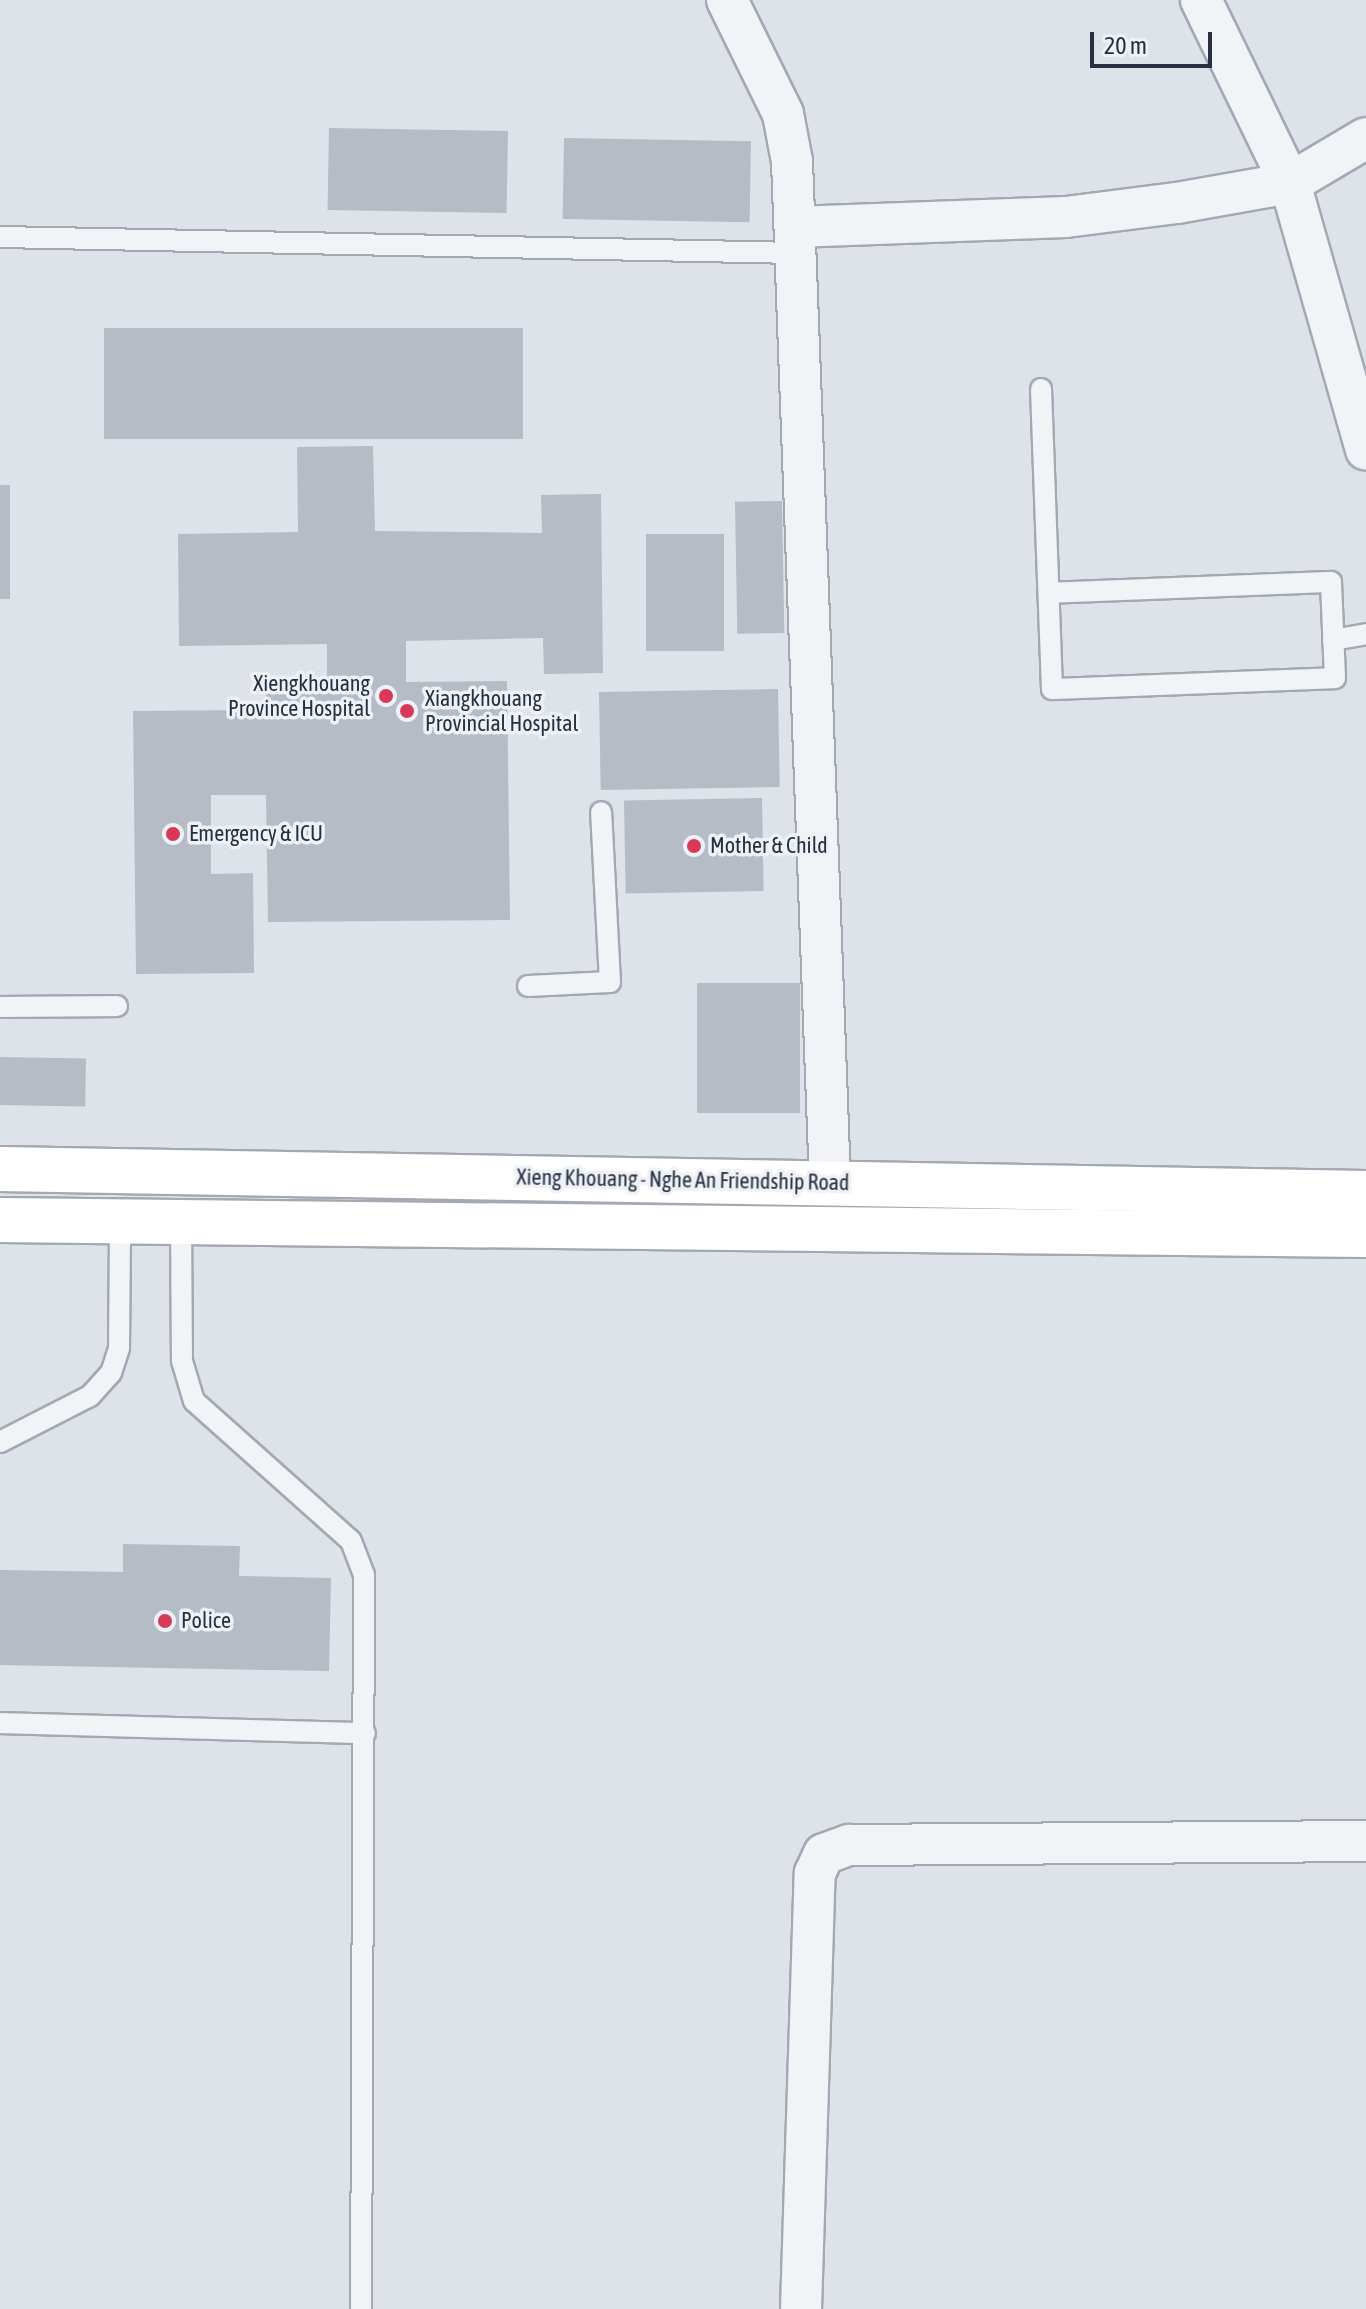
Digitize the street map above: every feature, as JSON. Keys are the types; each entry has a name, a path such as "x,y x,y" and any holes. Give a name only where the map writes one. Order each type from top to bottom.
{"street":[{"path":"727,0 783,114 796,240 830,1182"},
{"path":"1201,0 1290,183 1366,449"},
{"path":"796,240 1066,217 1290,183 1366,138"},
{"name":"Xieng Khouang - Nghe An Friendship Road","path":"0,1169 1366,1193"},
{"name":"Xieng Khouang - Nghe An Friendship Road","path":"0,1220 1366,1235"},
{"path":"801,2309 815,1873 824,1854 849,1845 1366,1841"}],"lane":[{"path":"0,237 796,240"},
{"path":"1041,389 1052,689 1335,678 1331,582 1049,593"},
{"path":"1333,640 1366,634"},
{"path":"528,986 610,982 601,812"},
{"path":"0,1007 117,1006"},
{"path":"0,1442 90,1396 111,1373 119,1348 120,1221"},
{"path":"181,1221 182,1361 194,1401 351,1541 364,1575 361,2309"},
{"path":"0,1723 365,1733"}],"building":[{"path":"329,128 508,131 507,213 328,210"},
{"path":"564,138 751,141 750,222 563,219"},
{"path":"104,328 523,328 523,439 104,439"},
{"name":"Xiengkhouang Province Hospital","path":"373,446 375,531 542,533 541,495 601,494 603,673 544,674 543,638 406,641 406,682 507,681 510,920 268,922 266,795 211,795 211,874 253,873 254,973 136,974 133,711 266,710 266,683 327,682 327,644 179,646 178,534 298,532 297,447"},
{"path":"0,485 10,485 10,599 0,599"},
{"path":"782,501 784,633 737,634 735,502"},
{"path":"646,534 724,534 724,651 646,651"},
{"path":"778,689 780,787 601,790 599,692"},
{"name":"Mother & Child","path":"762,798 764,891 626,893 624,800"},
{"path":"697,983 800,983 800,1113 697,1113"},
{"path":"0,1057 86,1059 85,1106 0,1105"},
{"name":"Police","path":"123,1544 240,1546 239,1576 331,1578 329,1671 0,1665 0,1570 123,1572"}],"place":[{"name":"Xiengkhouang Province Hospital","path":"386,696"},
{"name":"Xiangkhouang Provincial Hospital","path":"407,711"},
{"name":"Emergency & ICU","path":"173,834"},
{"name":"Mother & Child","path":"694,846"},
{"name":"Police","path":"165,1621"}]}
